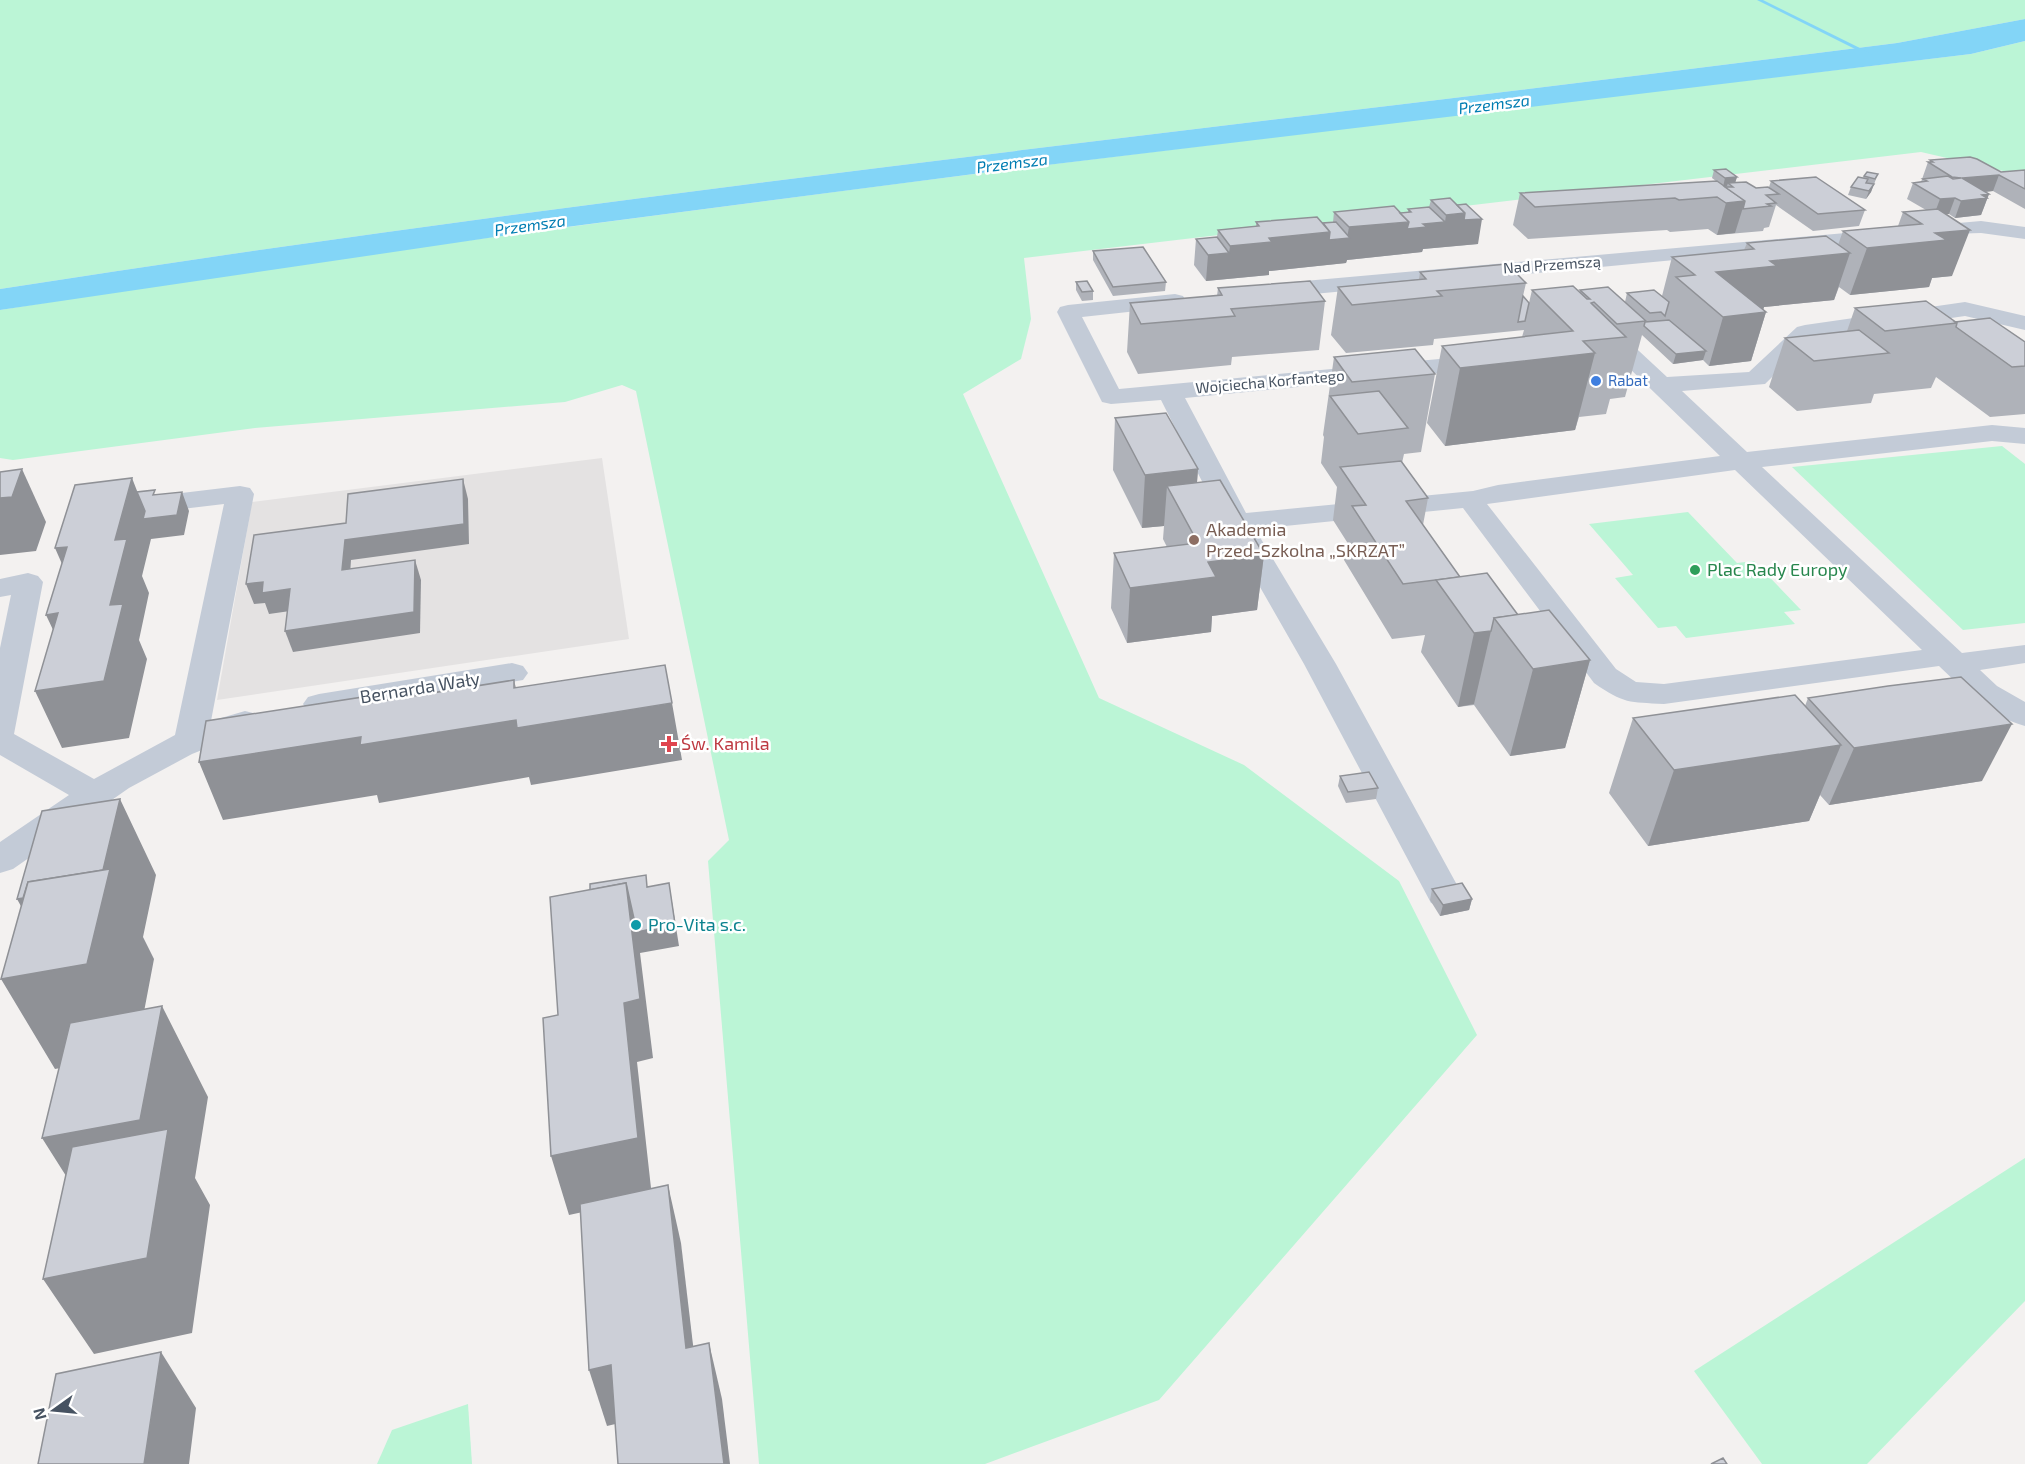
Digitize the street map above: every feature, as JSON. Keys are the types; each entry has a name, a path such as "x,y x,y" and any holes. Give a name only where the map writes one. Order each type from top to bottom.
{"street":[{"name":"Nad Przemszą","path":"1247,294 1950,228 1981,227 2025,233"},
{"path":"1539,268 1563,291"},
{"name":"Wojciecha Korfantego","path":"1200,298 1068,312 1111,397 1503,360"},
{"path":"1662,385 1756,379 1805,332 1965,309 2025,323"},
{"path":"1588,315 1986,693 2025,716"},
{"path":"1586,352 1622,348"},
{"name":"Wojciecha Korfantego","path":"1169,392 1238,522 1324,671 1444,894"},
{"path":"1238,522 1473,499 1498,493 1741,461 1992,434 2025,436"},
{"path":"114,509 240,494 191,740"},
{"path":"1473,499 1472,502 1488,524 1605,676 1628,692 1664,694 1951,660 2025,654"},
{"path":"0,588 28,582 0,730"},
{"name":"Bernarda Wały","path":"0,860 145,764 191,740 224,727 281,712 512,673"},
{"path":"0,740 96,796"}],"shaded area":[{"path":"602,458 629,639 217,700 252,502"}],"green space":[{"path":"0,0 2025,0 2025,19 1897,43 710,189 236,253 0,289"},
{"path":"2025,41 2025,176 1921,152 1024,258 1031,319 1021,359 963,394 1099,698 1244,765 1399,881 1477,1035 1159,1400 985,1464 759,1464 708,861 729,840 636,391 622,385 565,402 255,428 13,460 0,458 0,310 292,265 585,225 1227,143 1971,54"},
{"path":"2002,446 2025,464 2025,623 1963,630 1792,467"},
{"name":"Plac Rady Europy","path":"1688,512 1737,563 1754,561 1801,610 1784,612 1795,624 1686,638 1676,626 1658,628 1615,578 1633,575 1589,524"},
{"path":"2025,1158 2025,1301 1867,1464 1762,1464 1694,1371"},
{"path":"468,1404 472,1464 377,1464 392,1430"}],"water":[{"name":"Przemsza","path":"2025,19 2025,41 1971,54 997,171 536,231 0,310 0,289 236,253 710,189 1897,43"}],"building":[{"path":"1970,157 2001,172 2025,170 2025,189 1999,175 1962,178 1989,194 1982,195 1987,198 1961,201 1955,198 1940,199 1913,183 1927,181 1923,179 1948,176 1953,179 1961,178 1952,177 1928,162"},
{"path":"1726,169 1737,177 1725,178 1714,170"},
{"path":"1867,172 1878,174 1875,179 1864,176"},
{"path":"1816,177 1865,210 1818,214 1771,181"},
{"path":"1858,177 1868,179 1866,183 1874,184 1869,191 1851,187"},
{"path":"1717,181 1745,201 1726,203 1717,197 1679,200 1675,198 1535,207 1520,193"},
{"path":"1746,182 1756,188 1768,187 1779,194 1766,195 1776,203 1767,204 1771,206 1743,209 1745,201 1725,187 1733,187 1728,183"},
{"path":"1450,198 1465,213 1446,215 1431,200"},
{"path":"1466,204 1482,219 1464,220 1465,213 1457,205"},
{"path":"1394,206 1409,222 1349,227 1334,212"},
{"path":"1429,207 1445,222 1423,224 1427,227 1407,229 1409,222 1400,213 1411,212 1408,209"},
{"path":"1938,209 1970,230 1935,233 1947,240 1867,248 1843,231 1922,224 1903,212"},
{"path":"1317,217 1330,232 1269,238 1272,242 1230,246 1218,230 1259,226 1256,222"},
{"path":"1336,222 1350,238 1329,240 1330,232 1323,223"},
{"path":"1826,236 1850,253 1770,261 1777,266 1716,272 1766,312 1723,317 1676,277 1695,275 1672,257 1754,249 1747,243"},
{"path":"1217,237 1229,253 1208,255 1196,239"},
{"path":"1143,247 1166,282 1113,287 1093,251"},
{"path":"1507,264 1526,283 1437,291 1442,296 1352,305 1338,287 1426,279 1420,272"},
{"path":"1087,281 1093,291 1082,292 1076,282"},
{"path":"1310,281 1325,301 1231,309 1235,316 1141,324 1130,303 1222,295 1218,288"},
{"path":"1573,286 1587,299 1590,299 1580,290 1608,287 1646,321 1617,324 1594,302 1591,303 1626,337 1583,341 1595,353 1460,368 1442,346 1573,331 1532,290"},
{"path":"1654,290 1669,302 1665,316 1661,312 1650,313 1627,293"},
{"path":"1523,296 1529,303 1525,321 1518,322"},
{"path":"1926,301 1957,323 1885,331 1855,308"},
{"path":"1990,318 2025,342 2025,366 2012,367 1956,327 1955,322"},
{"path":"1669,320 1706,351 1676,354 1644,326 1645,322"},
{"path":"1859,330 1889,353 1814,361 1785,338"},
{"path":"1415,349 1435,374 1352,382 1334,357"},
{"path":"1379,391 1408,428 1358,434 1330,396"},
{"path":"1166,413 1198,469 1145,475 1115,418"},
{"path":"1401,461 1428,498 1406,501 1460,577 1403,584 1352,506 1366,505 1340,467"},
{"path":"22,469 12,497 0,498 0,472"},
{"path":"132,478 115,540 127,539 110,605 123,604 104,681 35,691 58,613 46,615 67,547 55,548 75,485"},
{"path":"463,479 464,524 345,540 342,570 415,560 414,612 285,631 290,589 262,593 263,582 246,584 254,535 346,523 348,494"},
{"path":"1220,480 1264,555 1208,562 1216,577 1130,588 1114,553 1198,543 1167,486"},
{"path":"155,490 153,495 182,492 177,515 143,519 145,511 137,492"},
{"path":"1487,573 1518,615 1494,618 1491,631 1474,633 1436,580"},
{"path":"1549,610 1590,660 1533,669 1494,618"},
{"path":"665,665 672,703 517,728 516,720 360,745 361,737 199,762 206,721 363,697 362,704 514,680 514,688"},
{"path":"1961,677 2012,724 1854,748 1808,698 1888,686"},
{"path":"1795,695 1841,745 1674,770 1633,718"},
{"path":"1369,772 1378,788 1348,792 1340,776"},
{"path":"120,799 103,870 28,882 23,898 17,899 42,811"},
{"path":"110,869 87,964 1,979 28,882"},
{"path":"646,875 647,887 669,883 675,924 637,932 626,883 590,890 590,884"},
{"path":"626,883 640,999 624,1003 638,1138 551,1156 543,1018 558,1015 550,897"},
{"path":"1462,883 1472,899 1443,905 1432,889"},
{"path":"162,1006 140,1120 42,1138 70,1023"},
{"path":"168,1129 147,1258 43,1279 72,1147"},
{"path":"668,1185 686,1348 709,1343 724,1464 618,1464 611,1365 589,1370 580,1204"},
{"path":"161,1352 144,1464 38,1464 56,1374"},
{"path":"1723,1458 1727,1464 1711,1464"}],"waterway":[{"path":"1759,0 1869,54"}],"place":[{"name":"Rabat","path":"1596,381"},
{"name":"Akademia Przed-Szkolna „SKRZAT”","path":"1194,540"},
{"name":"Plac Rady Europy","path":"1695,570"},
{"name":"Św. Kamila","path":"669,744"},
{"name":"Pro-Vita s.c.","path":"636,925"}]}
